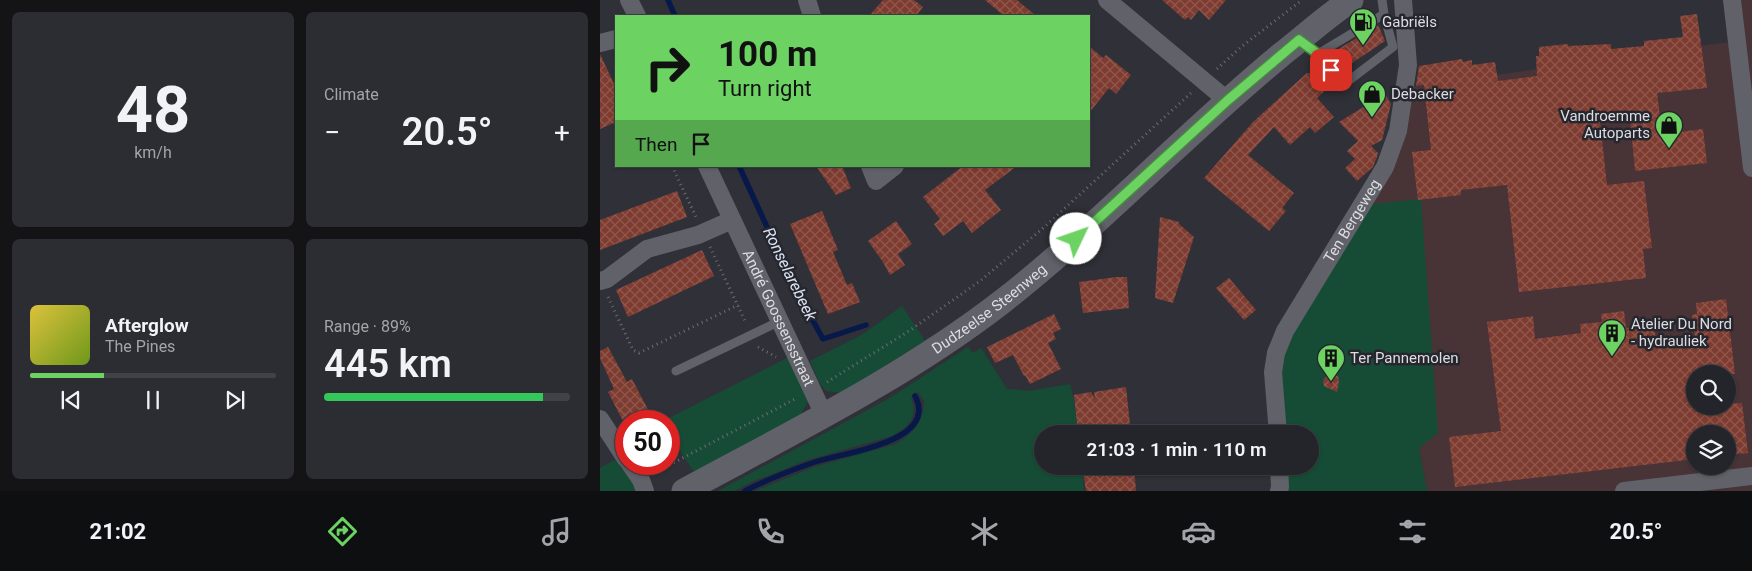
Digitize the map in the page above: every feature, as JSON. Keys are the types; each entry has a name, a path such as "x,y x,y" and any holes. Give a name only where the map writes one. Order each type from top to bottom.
{"main road":[{"name":"Dudzeelse Steenweg","path":"684,491 912,365 1003,300 1062,251 1228,100 1309,47 1351,0"}],"street":[{"path":"629,0 636,15"},
{"path":"807,0 812,15"},
{"path":"1107,0 1228,100"},
{"name":"Ten Bergeweg","path":"1277,425 1273,372 1276,353 1285,331 1385,167 1398,131 1408,65 1403,0"},
{"path":"1732,0 1751,145 1752,168"},
{"path":"600,43 615,39"},
{"name":"André Goossensstraat","path":"707,167 824,415"},
{"path":"870,167 876,181 895,167"},
{"path":"600,281 607,279 647,249 703,232 732,220"},
{"path":"600,419 615,442"},
{"path":"636,475 643,486"},
{"path":"1279,475 1279,491"},
{"path":"1624,491 1752,476"}],"lane":[{"path":"1382,0 1393,47 1343,85 1309,47 1384,14"},
{"path":"676,371 780,321"}],"path":[{"path":"1216,70 1241,47 1302,0"},
{"name":"Dudzeelse Steenweg","path":"643,486 838,376 909,331 980,281 1042,229 1196,88"},
{"path":"672,167 758,348 779,358"},
{"path":"600,281 633,350 638,353 738,305"}],"shaded area":[{"path":"1732,0 1752,0 1752,491 1427,491 1419,448 1362,205 1404,88 1736,41"}],"green space":[{"path":"1421,199 1438,433 1419,448 1427,491 1279,491 1279,475 1319,475 1319,425 1278,425 1276,353 1362,205"},
{"path":"902,306 925,341 842,393 826,391 819,382 810,361 863,334"},
{"path":"968,347 973,353 981,348 1007,389 1028,391 1070,384 1077,425 1034,425 1034,475 1083,475 1084,491 755,491 814,467 896,444 908,436 920,421 924,401 918,392 911,398 914,411 913,416 903,429 892,436 807,460 751,482 735,491 718,491 888,399"},
{"path":"789,357 809,400 799,417 695,473 680,450 680,412"},
{"path":"615,460 615,475 636,475 645,491 600,491 600,468"}],"building":[{"path":"883,0 914,0 923,7 917,15 870,15"},
{"path":"985,0 1017,0 1035,15 1003,15"},
{"path":"1162,0 1226,0 1209,20 1199,10 1191,20 1188,17 1185,20"},
{"path":"1697,14 1707,88 1657,93 1662,134 1703,129 1707,163 1635,171 1630,119 1600,122 1607,185 1644,181 1652,248 1643,249 1646,278 1519,292 1507,185 1461,190 1461,195 1418,200 1412,152 1431,150 1424,85 1416,86 1419,66 1462,59 1463,62 1472,60 1472,65 1495,62 1498,81 1537,76 1536,56 1539,56 1539,47 1568,44 1568,46 1611,44 1611,49 1644,46 1644,41 1683,37 1680,16"},
{"path":"1378,25 1385,41 1340,71 1327,56"},
{"path":"1090,47 1103,58 1106,55 1131,75 1116,94 1109,88 1090,112"},
{"path":"600,54 615,86 615,122 600,129"},
{"path":"1307,73 1327,75 1329,78 1322,83 1327,89 1317,98 1334,117 1315,133 1310,127 1290,145 1274,127 1248,155 1294,193 1282,208 1286,211 1269,231 1204,178 1254,121"},
{"path":"1385,94 1391,104 1382,140 1371,146 1378,153 1377,157 1373,167 1357,181 1345,168 1355,159 1347,151 1358,141 1339,122"},
{"path":"817,167 842,167 851,188 836,195"},
{"path":"962,167 1016,167 985,190 1001,210 972,233 963,221 943,236 934,224 940,219 923,197"},
{"path":"677,191 687,217 600,250 600,220"},
{"path":"822,211 838,250 833,252 847,285 852,283 860,302 828,314 790,224"},
{"path":"1160,217 1179,222 1194,237 1173,303 1155,298"},
{"path":"896,221 912,244 898,254 905,265 890,275 868,241"},
{"path":"702,250 714,276 628,317 616,290"},
{"path":"1127,277 1129,308 1083,313 1079,282"},
{"path":"1229,278 1256,310 1244,320 1216,288"},
{"path":"1726,299 1734,365 1686,365 1686,415 1736,415 1736,403 1742,403 1748,453 1736,454 1736,425 1686,425 1686,460 1455,487 1449,437 1501,431 1487,322 1533,316 1535,339 1581,333 1580,324 1602,322 1601,314 1624,311 1626,328 1654,325 1656,341 1695,337 1692,315 1697,314 1696,303"},
{"path":"1054,314 1061,329 1053,333 1056,339 1048,343 1061,369 1030,384 1013,355 995,363 987,347"},
{"path":"608,347 627,382 632,379 648,410 617,410 608,392 614,389 600,358 600,351"},
{"name":"Ter Pannemolen","path":"1329,373 1338,376 1337,392 1324,386 1323,380"},
{"path":"1126,387 1130,425 1077,425 1074,395 1091,392 1095,399 1094,392"},
{"path":"1083,475 1135,475 1136,491 1086,491"}],"waterway":[{"name":"Ronselarebeek","path":"668,0 675,15"},
{"name":"Ronselarebeek","path":"739,167 796,290 823,339 866,325"},
{"name":"Ronselarebeek","path":"745,491 769,479 803,466 863,450 901,435 913,425 919,412 915,396"}],"place":[{"name":"Gabriëls","path":"1363,46"},
{"name":"Debacker","path":"1372,118"},
{"name":"Vandroemme Autoparts","path":"1669,149"},
{"name":"Atelier Du Nord - hydrauliek","path":"1612,357"},
{"name":"Ter Pannemolen","path":"1331,382"}],"route":[{"path":"1076,239 1228,100 1299,40 1318,54 1331,70"}]}
